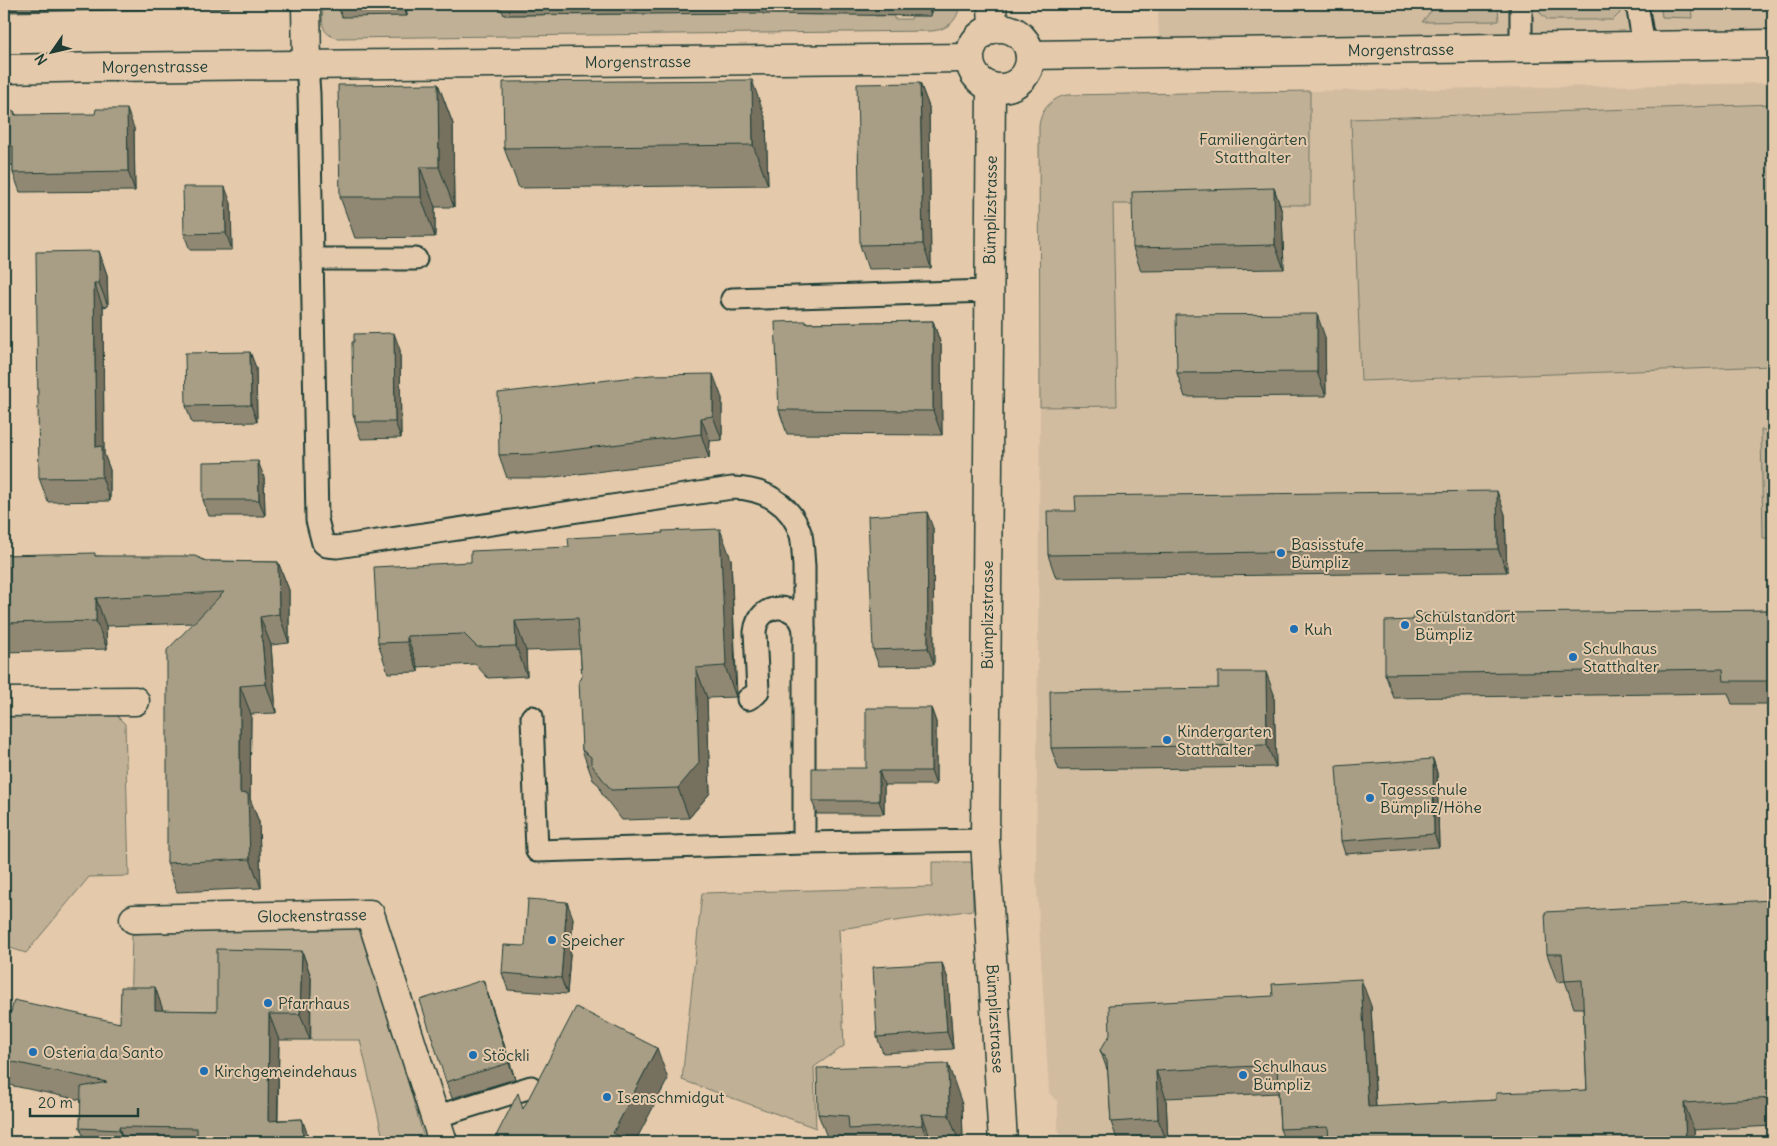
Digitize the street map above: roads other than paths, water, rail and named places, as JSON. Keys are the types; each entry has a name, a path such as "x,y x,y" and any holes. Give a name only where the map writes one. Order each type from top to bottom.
{"street":[{"path":"306,4 307,65"},
{"path":"992,16 1004,28 1015,32 1026,43 1030,55 1028,70 1021,80 1007,88 991,87 983,84 972,70 969,58 974,41 984,32 992,16"},
{"name":"Morgenstrasse","path":"1030,55 1773,44"},
{"name":"Morgenstrasse","path":"4,69 969,58"},
{"name":"Bümplizstrasse","path":"991,87 985,840 1003,1142"},
{"path":"4,702 135,701"},
{"name":"Glockenstrasse","path":"134,919 370,914 439,1130"}],"lane":[{"path":"1521,4 1521,48"},
{"path":"1637,4 1644,46"},
{"path":"307,65 310,94 317,520 323,543 327,546 337,547 718,490 744,488 765,494 778,502 791,515 801,535 804,566 804,843"},
{"path":"312,259 416,259"},
{"path":"732,299 990,291"},
{"path":"748,699 758,691 755,632 762,615 768,610 778,607 789,610 799,617 804,630"},
{"path":"532,717 537,851 985,840"},
{"path":"439,1130 530,1087"}],"place":[{"name":"Basisstufe Bümpliz","path":"1281,553"},
{"name":"Schulstandort Bümpliz","path":"1405,625"},
{"name":"Kuh","path":"1294,629"},
{"name":"Schulhaus Statthalter","path":"1573,657"},
{"name":"Kindergarten Statthalter","path":"1167,740"},
{"name":"Tagesschule Bümpliz/Höhe","path":"1370,798"},
{"name":"Speicher","path":"552,940"},
{"name":"Pfarrhaus","path":"268,1003"},
{"name":"Osteria da Santo","path":"33,1052"},
{"name":"Stöckli","path":"473,1055"},
{"name":"Kirchgemeindehaus","path":"204,1071"},
{"name":"Schulhaus Bümpliz","path":"1243,1075"},
{"name":"Isenschmidgut","path":"607,1097"}],"park label":[{"name":"Familiengärten Statthalter","path":"1253,148"}]}
